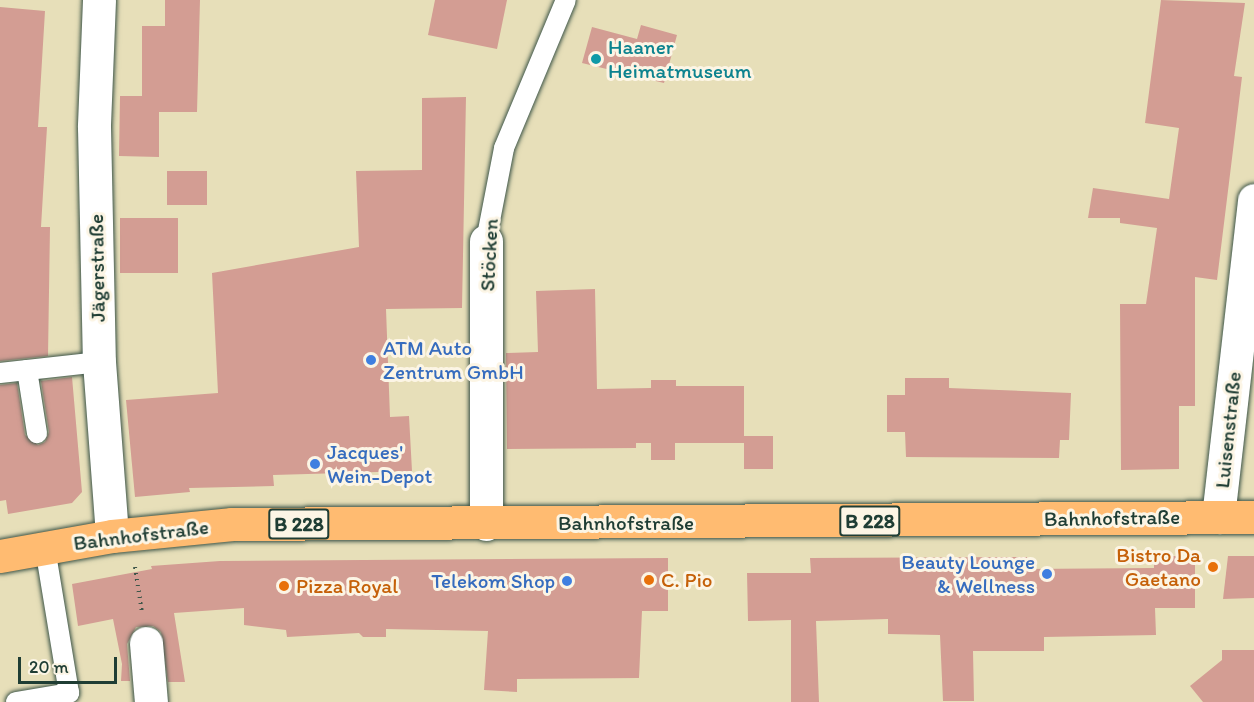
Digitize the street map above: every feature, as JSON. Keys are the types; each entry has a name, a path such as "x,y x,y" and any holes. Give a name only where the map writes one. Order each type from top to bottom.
{"main road":[{"name":"Bahnhofstraße","path":"0,556 121,535 232,524 1254,517"}],"street":[{"name":"Jägerstraße","path":"99,0 94,127 99,362 121,535"},
{"name":"Luisenstraße","path":"1218,517 1254,200"},
{"name":"Stöcken","path":"486,241 486,524"},
{"path":"147,643 151,702"}],"lane":[{"name":"Stöcken","path":"486,241 504,148 566,0"},
{"path":"0,373 99,362"},
{"path":"27,370 37,433"},
{"path":"16,702 69,693 45,548"}],"path":[{"path":"121,535 147,643"}],"building":[{"path":"165,0 200,0 197,112 159,112 159,157 119,156 120,96 142,96 142,26 165,26"},
{"path":"435,0 507,0 497,49 428,35"},
{"path":"1161,0 1245,3 1234,76 1242,77 1217,280 1195,277 1195,406 1179,406 1179,469 1121,470 1120,304 1146,304 1157,228 1120,223 1120,218 1088,218 1093,188 1169,199 1179,128 1145,123"},
{"path":"0,7 45,11 38,127 47,127 41,227 50,227 48,356 0,361"},
{"path":"641,25 677,35 664,83 582,63 592,27 637,39"},
{"path":"466,97 462,308 386,309 390,417 409,416 412,471 273,475 274,486 189,488 190,492 135,497 126,400 218,393 212,273 359,247 356,171 422,170 422,98"},
{"path":"167,171 207,171 207,205 167,205"},
{"path":"120,218 178,218 178,273 120,273"},
{"path":"595,289 597,389 651,388 651,380 676,380 676,386 744,386 744,443 675,443 675,460 651,460 651,443 636,443 636,448 507,449 506,353 538,352 536,291"},
{"path":"72,377 82,492 72,503 8,514 6,500 0,501 0,385 17,383 25,435 38,445 45,442 49,432 41,381"},
{"path":"905,378 949,378 949,388 1071,393 1069,440 1060,440 1059,458 906,457 905,432 887,432 887,395 905,395"},
{"path":"744,436 773,436 773,469 744,469"},
{"path":"1154,556 1195,556 1195,608 1155,608 1156,635 1044,637 1044,651 973,651 974,701 943,701 940,635 888,634 888,619 816,621 819,702 791,702 791,620 748,621 747,573 811,573 810,558 1027,557 1027,569 1154,568"},
{"path":"1228,556 1254,556 1254,598 1223,599"},
{"path":"668,558 668,611 642,611 639,678 517,679 517,692 484,690 488,631 386,629 386,637 363,637 359,633 287,637 286,630 244,625 244,608 174,613 185,682 168,682 161,632 153,626 136,627 127,644 130,681 121,681 122,664 113,619 78,626 72,584 152,569 151,566 220,561"},
{"path":"1222,650 1254,650 1254,702 1203,702 1190,686 1222,660"}],"place":[{"name":"Haaner Heimatmuseum","path":"596,59"},
{"name":"ATM Auto Zentrum GmbH","path":"371,360"},
{"name":"Jacques' Wein-Depot","path":"315,464"},
{"name":"Bistro Da Gaetano","path":"1213,567"},
{"name":"Beauty Lounge & Wellness","path":"1047,574"},
{"name":"C. Pio","path":"649,580"},
{"name":"Telekom Shop","path":"567,581"},
{"name":"Pizza Royal","path":"284,586"}]}
